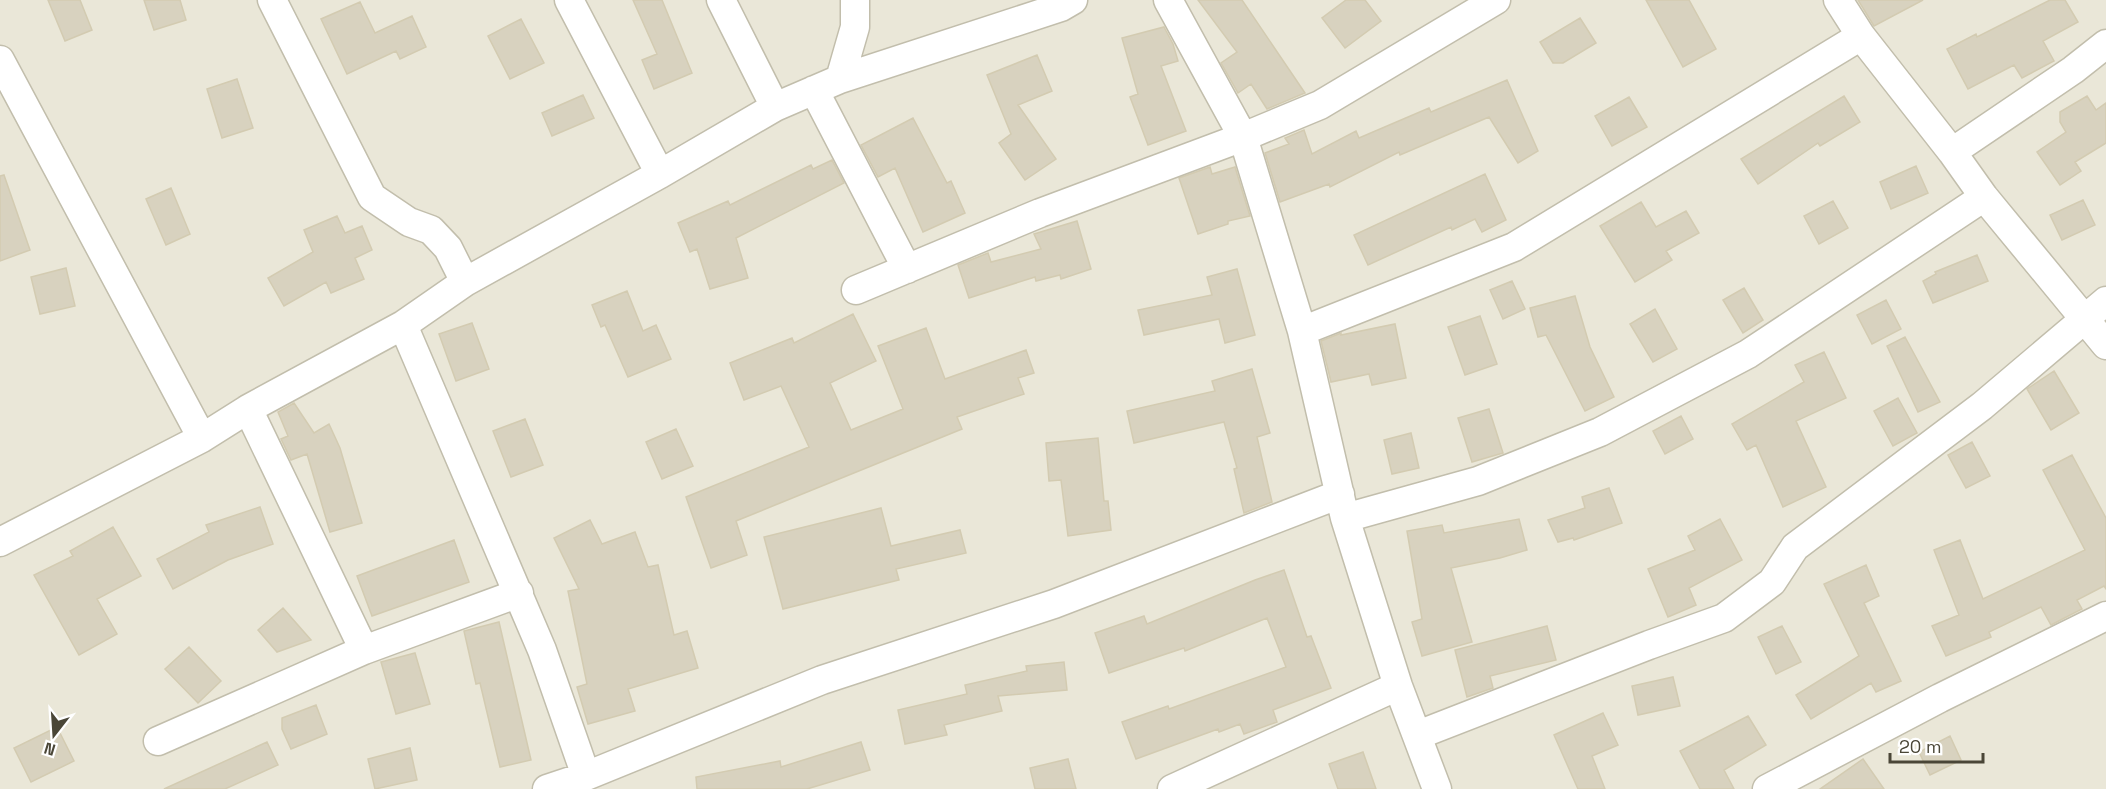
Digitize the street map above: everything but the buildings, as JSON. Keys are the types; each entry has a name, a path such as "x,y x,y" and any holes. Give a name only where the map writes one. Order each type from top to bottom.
{"street":[{"path":"272,0 372,197 408,222 431,230 448,248 465,282"},
{"path":"569,0 660,174"},
{"path":"721,0 775,107"},
{"path":"840,79 855,27 855,0"},
{"path":"1168,0 1243,137 1302,331 1342,506 1398,686 1437,789"},
{"path":"856,291 1040,213 1243,137 1320,105 1496,0"},
{"path":"1838,0 1861,36 1952,152 1984,197 2106,345"},
{"path":"0,542 202,438 248,409 403,325 465,282 660,174 775,107 840,79 1064,2"},
{"path":"1302,331 1514,247 1861,36"},
{"path":"1952,152 2073,70 2106,44"},
{"path":"0,60 202,438"},
{"path":"814,90 907,269"},
{"path":"547,789 586,776 822,680 1342,506 1478,481 1600,432 1748,354 1984,197"},
{"path":"1418,735 1724,618 1772,582 1795,548 1982,406 2106,301"},
{"path":"403,325 519,593 542,650 586,776"},
{"path":"248,409 364,650"},
{"path":"158,741 364,650 519,593"},
{"path":"1767,789 1940,698 2106,616"},
{"path":"1172,789 1398,686"}],"shaded area":[{"path":"0,0 2106,0 2106,789 0,789"}]}
